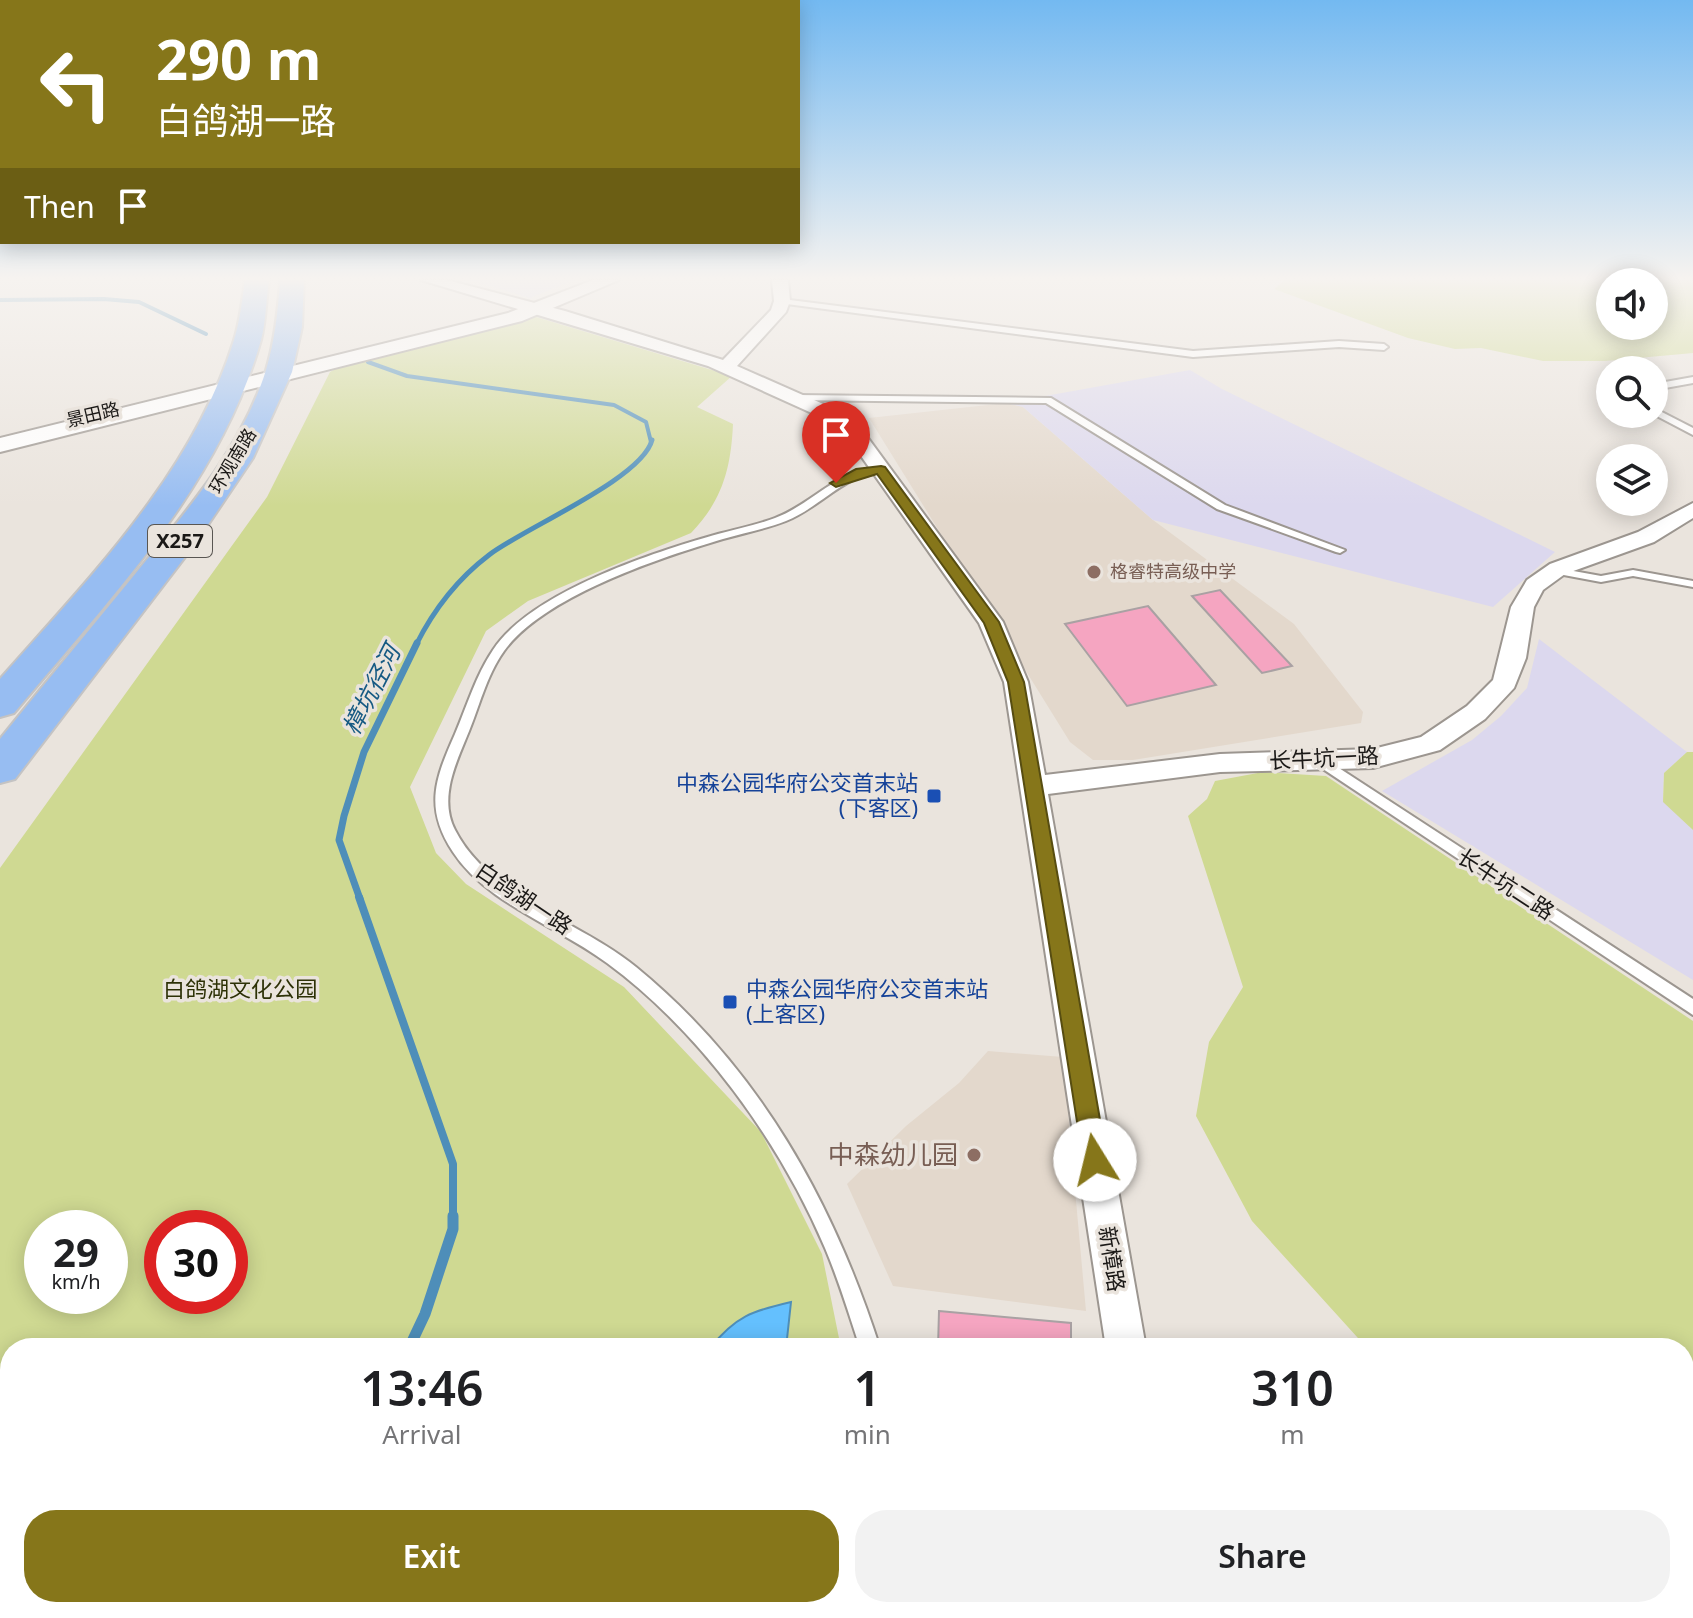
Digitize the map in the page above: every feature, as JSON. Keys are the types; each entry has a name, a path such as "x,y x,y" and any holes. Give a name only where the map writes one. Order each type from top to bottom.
{"main road":[{"name":"环观南路","path":"0,704 141,535 214,426 240,356"},
{"name":"环观南路","path":"0,768 187,532 238,456 273,383 280,356"}],"street":[{"path":"273,383 355,356"},
{"path":"273,383 367,356"},
{"name":"新樟路","path":"693,356 727,366 796,398 848,427 991,622 1005,649 1016,682 1124,1338"},
{"path":"727,366 737,356"},
{"path":"273,383 303,376 341,359"},
{"name":"景田路","path":"0,437 231,384 273,383"},
{"name":"景田路","path":"0,445 147,410 231,384"},
{"path":"147,410 199,414 207,417 214,426"},
{"name":"长牛坑一路","path":"1033,785 1115,781 1221,763 1391,755 1415,749 1454,729 1497,693 1506,681 1526,598 1536,584 1557,571 1649,536 1693,509"}],"lane":[{"path":"1668,384 1693,380"},
{"path":"796,398 1048,400 1221,507 1340,550"},
{"path":"1668,419 1693,432"},
{"name":"白鸽湖一路","path":"867,1338 836,1248 787,1152 744,1093 697,1037 629,970 502,889 476,868 457,847 446,828 441,809 446,771 493,659 514,634 548,608 589,586 681,549 790,516 847,477 881,469"},
{"path":"1557,571 1601,579 1633,573 1690,584"},
{"name":"长牛坑二路","path":"1318,760 1693,1008"}],"shaded area":[{"path":"1190,370 1222,389 1555,552 1493,607 1153,520 1023,407 1006,403"},
{"name":"格睿特高级中学","path":"1006,403 1023,407 1153,520 1294,624 1363,712 1361,723 1133,760 1093,760 1070,742 869,418"},
{"path":"1539,639 1687,752 1664,773 1663,801 1693,830 1693,980 1382,791 1472,740 1501,716 1527,688"},
{"name":"中森幼儿园","path":"988,1051 1063,1057 1086,1311 893,1286 847,1184 906,1126 959,1083"}],"green space":[{"name":"白鸽湖文化公园","path":"379,356 664,356 732,376 697,407 733,424 723,483 702,521 691,533 528,601 486,631 410,787 436,853 466,884 624,987 761,1132 822,1254 839,1338 0,1338 0,868 267,497 330,372 342,365"},
{"path":"1517,356 1665,356 1596,356 1596,361 1543,361"},
{"path":"1687,752 1693,752 1693,830 1663,802 1664,773"},
{"path":"1263,772 1326,776 1693,1021 1693,1338 1358,1338 1252,1221 1196,1116 1209,1042 1243,987 1188,816 1207,799 1215,781"}],"water":[{"path":"791,1302 787,1338 719,1338 746,1316"}],"building":[{"path":"1220,590 1292,666 1262,673 1192,596"},
{"path":"1148,606 1216,685 1127,706 1065,624"},
{"path":"939,1311 1071,1323 1071,1338 938,1338"}],"waterway":[{"name":"樟坑径河","path":"368,362 407,376 614,405 646,422 651,442"},
{"name":"樟坑径河","path":"416,644 447,596 477,565 627,471 644,455 651,442"},
{"name":"樟坑径河","path":"360,899 339,840 344,816 364,752 416,644"},
{"name":"樟坑径河","path":"359,897 453,1164 453,1229 425,1314 414,1338"}],"place":[{"name":"格睿特高级中学","path":"1094,572"},
{"name":"中森公园华府公交首末站 (下客区)","path":"934,796"},
{"name":"中森公园华府公交首末站 (上客区)","path":"730,1002"},
{"name":"中森幼儿园","path":"974,1155"}],"route":[{"path":"836,483 861,472 881,469 991,622 1005,649 1016,682 1095,1160"}]}
